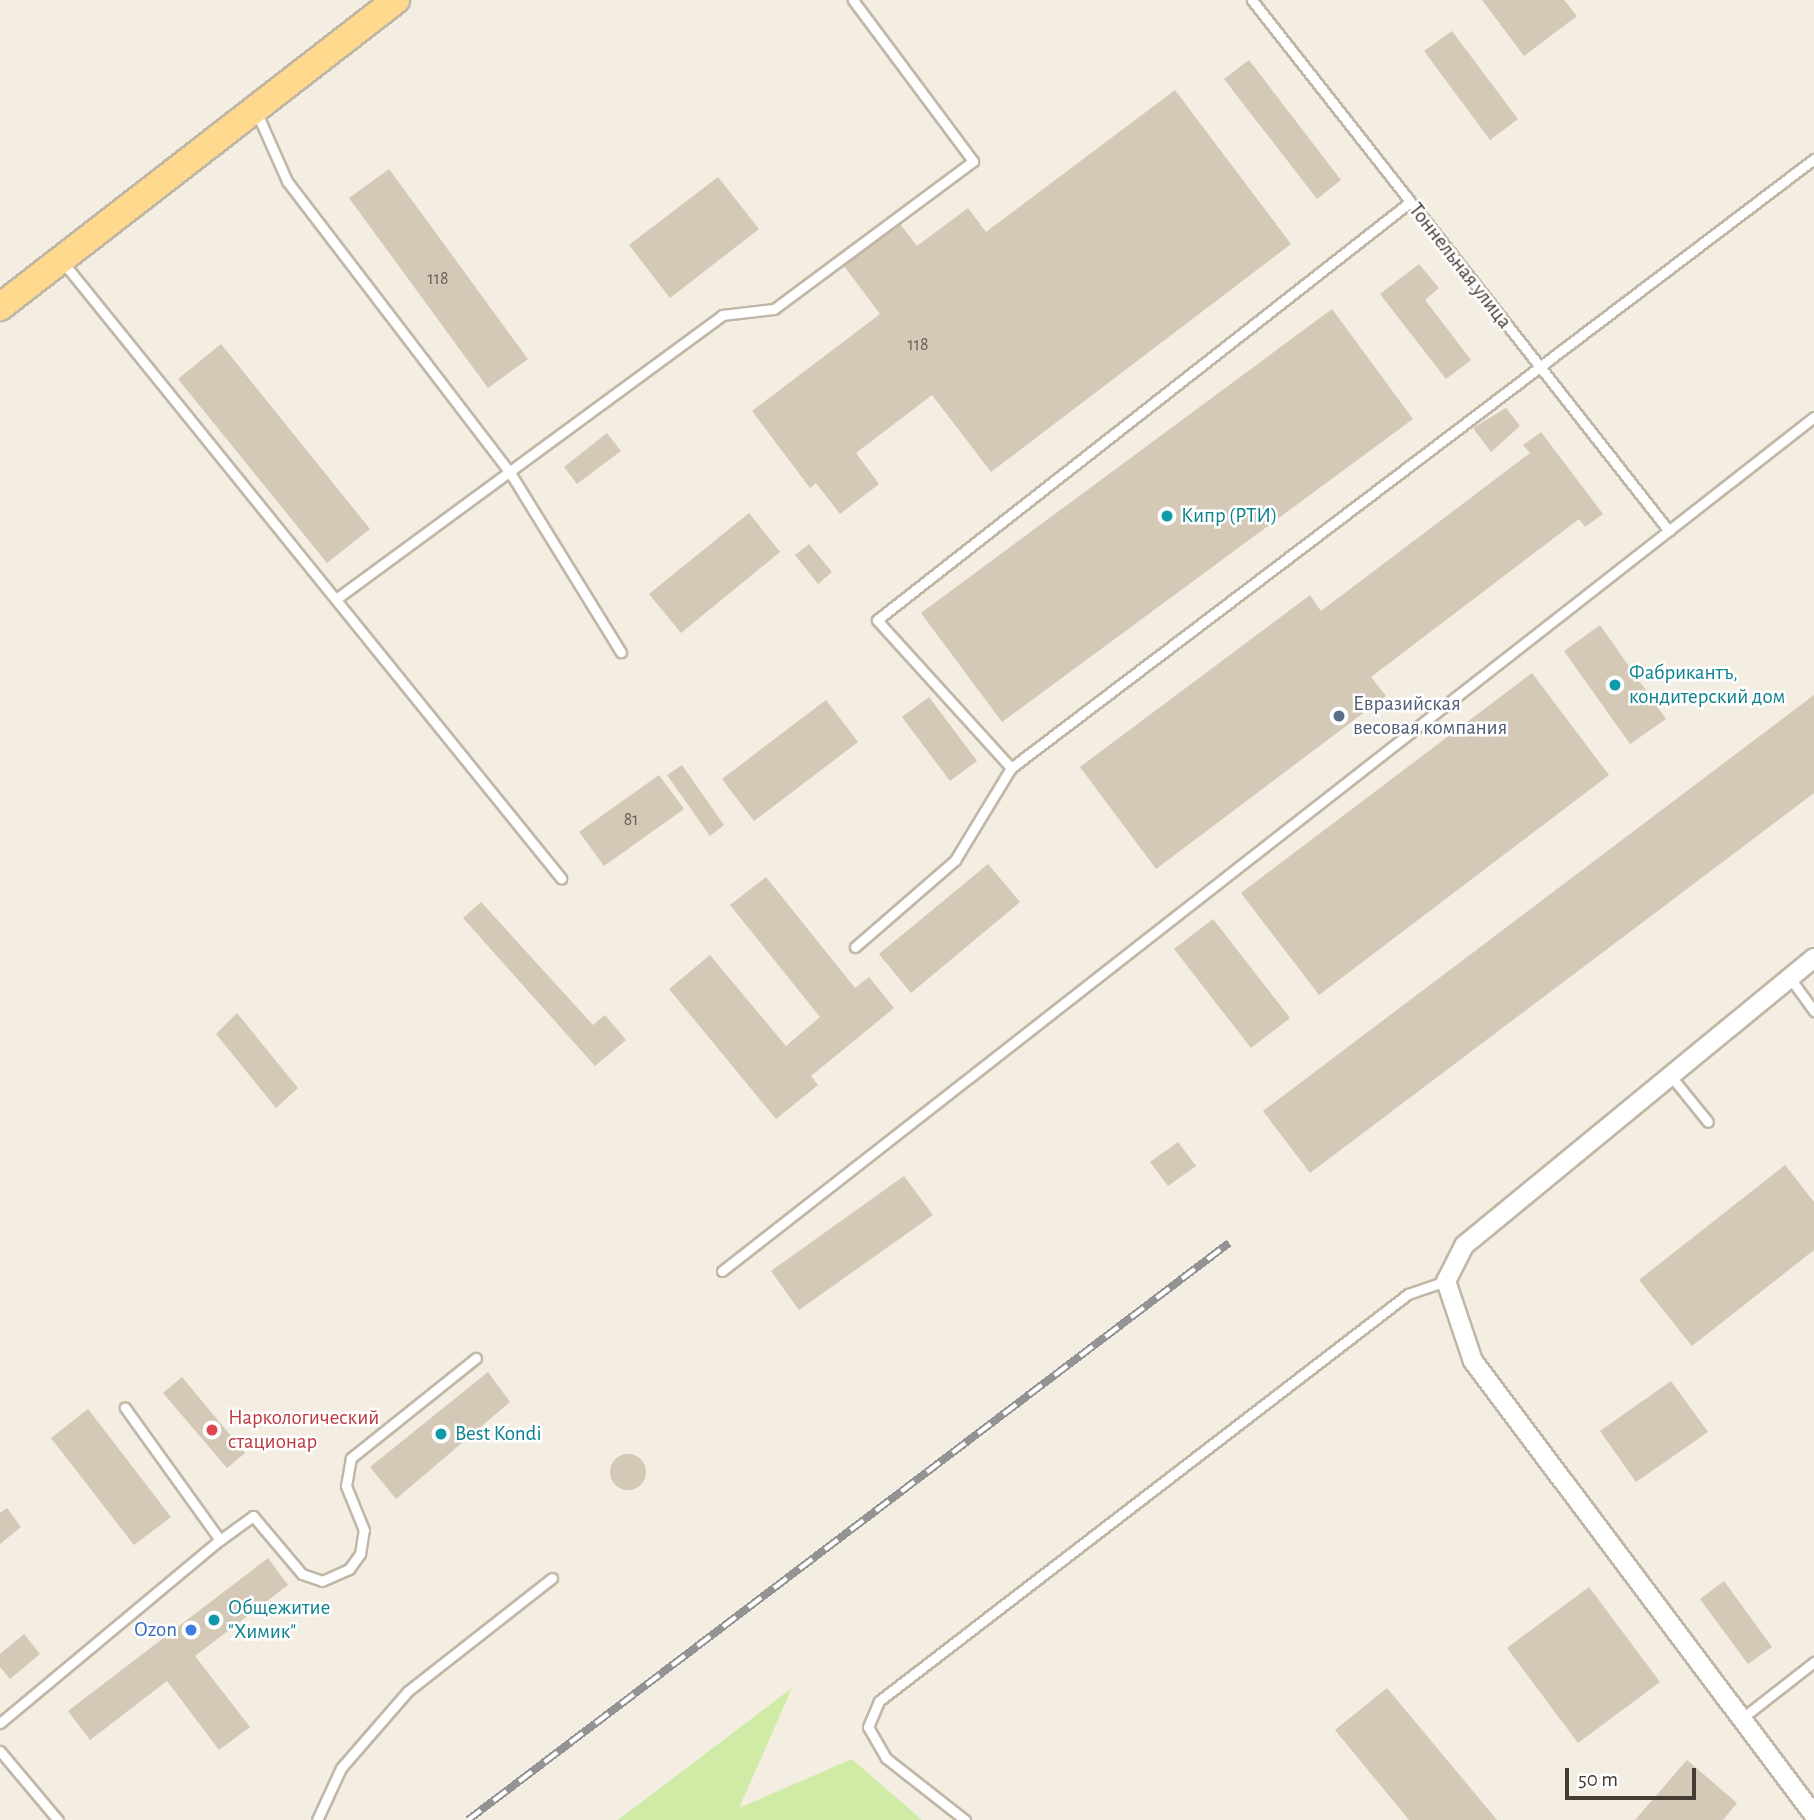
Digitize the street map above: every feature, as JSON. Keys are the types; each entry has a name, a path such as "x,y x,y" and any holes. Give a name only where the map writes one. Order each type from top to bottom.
{"main road":[{"path":"0,307 396,0"}],"street":[{"path":"1814,958 1464,1246 1446,1281 1473,1361 1814,1815"}],"lane":[{"path":"336,599 722,315 774,309 973,161 852,0"},
{"name":"Тоннельная улица","path":"1252,0 1540,370 1669,530"},
{"path":"255,109 288,181 509,471 621,652"},
{"path":"855,947 955,860 1011,768 1540,370 1814,159"},
{"path":"1011,768 877,620 1410,202"},
{"path":"61,259 561,878"},
{"path":"722,1270 1814,417"},
{"path":"1789,976 1814,1011"},
{"path":"1670,1075 1708,1122"},
{"path":"965,1820 886,1758 868,1727 880,1701 1408,1294 1446,1281"},
{"path":"0,1723 220,1540 253,1516 302,1574 322,1581 349,1569 360,1554 364,1530 346,1486 351,1458 476,1358"},
{"path":"125,1408 220,1540"},
{"path":"317,1820 341,1768 408,1691 552,1578"},
{"path":"1741,1719 1814,1662"},
{"path":"0,1751 58,1820"}],"green space":[{"path":"792,1688 739,1808 852,1759 922,1820 618,1820"}],"building":[{"path":"1482,0 1564,0 1577,16 1524,56"},
{"path":"1452,31 1518,119 1490,140 1424,51"},
{"path":"1249,60 1341,180 1317,199 1224,79"},
{"path":"1175,90 1291,244 991,472 932,395 856,453 879,484 840,514 816,483 810,488 752,411 880,314 844,266 900,224 917,246 968,208 986,232"},
{"path":"389,169 528,359 488,388 349,198"},
{"path":"718,177 759,229 670,298 629,245"},
{"path":"1419,264 1439,288 1425,300 1471,360 1446,379 1380,294"},
{"name":"Кипр (РТИ)","path":"1332,309 1413,419 1002,722 921,613"},
{"path":"221,344 370,529 327,563 178,379"},
{"path":"1506,408 1520,426 1491,452 1473,428"},
{"path":"1541,432 1603,514 1585,527 1579,519 1371,677 1386,696 1156,869 1080,767 1310,595 1321,611 1530,453 1523,445"},
{"path":"607,433 621,451 577,484 564,467"},
{"path":"749,513 780,552 681,633 649,594"},
{"path":"809,544 832,572 818,584 795,555"},
{"name":"Фабрикантъ, кондитерский дом","path":"1600,625 1666,719 1630,744 1564,651"},
{"path":"1532,673 1609,775 1319,995 1241,893"},
{"path":"1814,695 1814,793 1310,1173 1263,1111"},
{"path":"929,697 977,761 950,781 902,717"},
{"path":"826,700 858,742 754,821 722,779"},
{"path":"682,765 724,825 710,836 667,775"},
{"path":"659,775 684,809 604,866 579,832"},
{"path":"988,864 1020,902 911,993 879,954"},
{"path":"766,877 855,988 869,977 894,1008 811,1076 818,1085 776,1119 669,989 710,955 786,1046 820,1017 730,905"},
{"path":"481,902 593,1025 605,1015 626,1040 595,1066 463,918"},
{"path":"1213,919 1290,1018 1251,1048 1174,949"},
{"path":"237,1013 298,1088 276,1108 216,1034"},
{"path":"1178,1142 1196,1166 1168,1186 1150,1162"},
{"path":"1785,1165 1814,1202 1814,1250 1692,1346 1639,1280"},
{"path":"904,1176 933,1215 799,1310 771,1271"},
{"name":"Best Kondi","path":"488,1372 510,1402 396,1499 370,1467"},
{"path":"182,1377 245,1453 227,1468 163,1393"},
{"path":"1671,1381 1708,1432 1636,1482 1600,1431"},
{"path":"88,1409 171,1517 134,1545 51,1438"},
{"path":"628,1454 640,1460 646,1472 640,1484 628,1490 616,1484 610,1472 616,1460"},
{"path":"7,1508 21,1527 0,1544 0,1513"},
{"name":"Общежитие \"Химик\"","path":"268,1558 288,1585 195,1656 250,1727 219,1750 167,1681 90,1740 68,1711"},
{"path":"1724,1581 1772,1647 1748,1664 1700,1599"},
{"path":"1589,1587 1660,1682 1578,1743 1507,1648"},
{"path":"24,1634 40,1654 10,1679 0,1667 0,1654"},
{"path":"1387,1688 1497,1820 1409,1820 1335,1730"},
{"path":"1687,1760 1737,1803 1723,1820 1635,1820"}],"railway":[{"path":"468,1820 1229,1243"}],"place":[{"name":"Кипр (РТИ)","path":"1167,516"},
{"name":"Фабрикантъ, кондитерский дом","path":"1615,685"},
{"name":"Евразийская весовая компания","path":"1339,716"},
{"name":"Наркологический стационар","path":"212,1430"},
{"name":"Best Kondi","path":"441,1434"},
{"name":"Общежитие \"Химик\"","path":"214,1620"},
{"name":"Ozon","path":"191,1630"}]}
